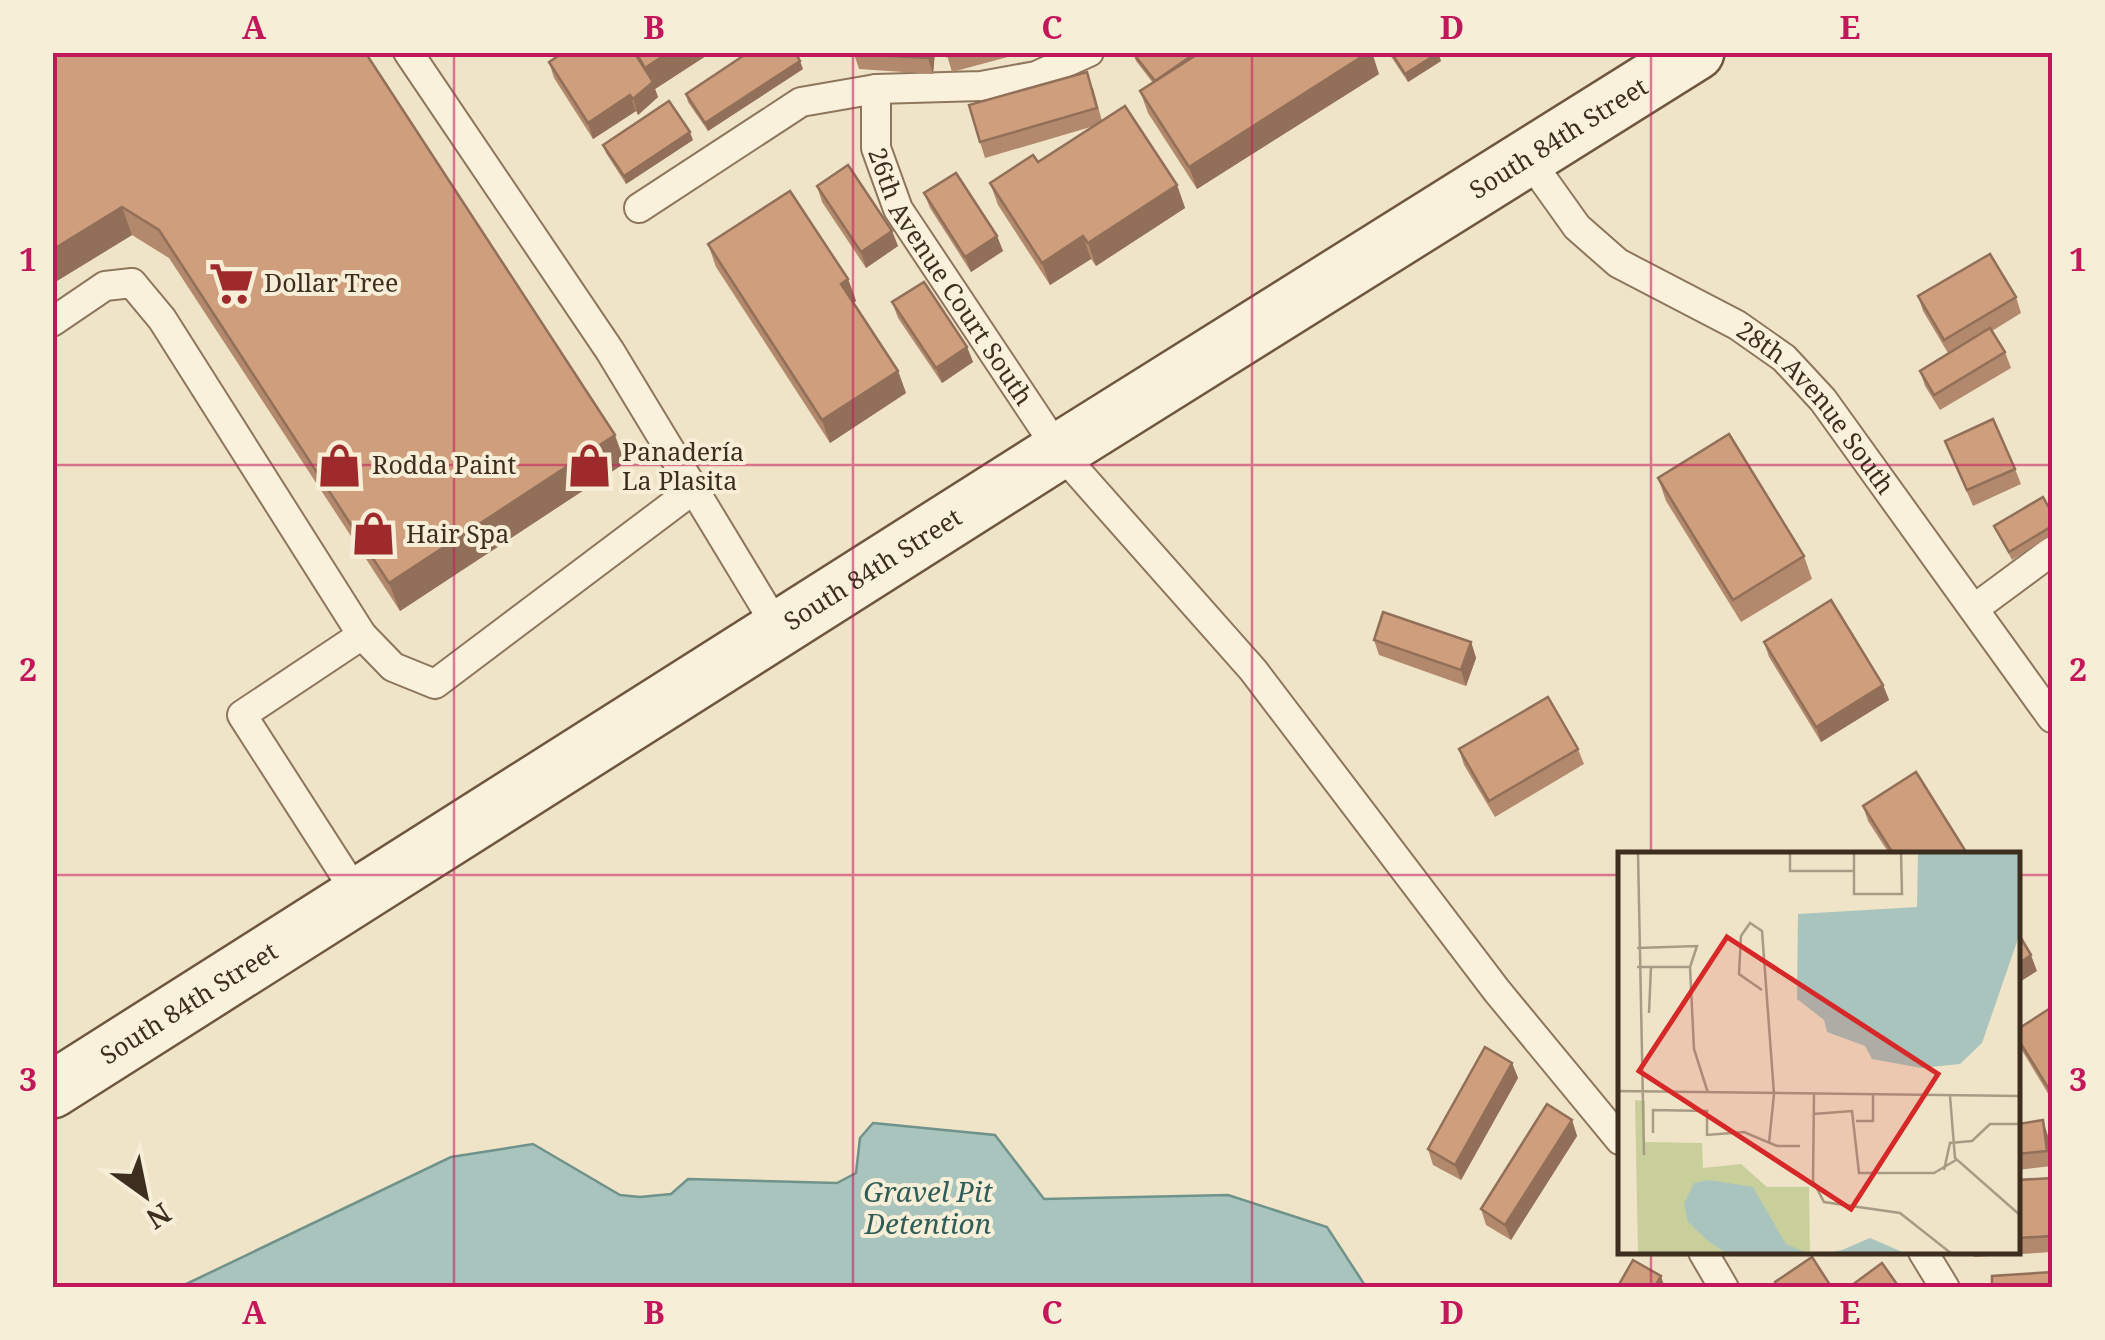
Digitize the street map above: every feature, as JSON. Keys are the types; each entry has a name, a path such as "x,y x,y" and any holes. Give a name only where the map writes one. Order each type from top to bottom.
{"main road":[{"name":"South 84th Street","path":"52,1090 1696,52"}],"lane":[{"path":"408,52 610,351 779,630"},
{"path":"639,208 801,102 876,89 981,86 1018,80 1090,52"},
{"name":"26th Avenue Court South","path":"876,89 876,148 898,209 1059,451 1254,670 1498,992 1618,1134"},
{"name":"28th Avenue South","path":"1527,157 1577,226 1618,263 1737,324 1784,358 1822,400 2052,718"},
{"path":"52,322 105,286 132,283 162,319 362,634 393,666 434,684 694,489"},
{"path":"1975,608 2052,550"},
{"path":"359,897 242,715 362,634"},
{"path":"1705,1255 1724,1288"},
{"path":"1925,1255 1945,1288"}],"water":[{"name":"Gravel Pit Detention","path":"873,1123 995,1135 1044,1199 1228,1195 1327,1227 1366,1287 180,1287 451,1157 533,1144 620,1195 640,1197 671,1194 688,1179 837,1183 856,1173 860,1138"}],"building":[{"path":"52,52 365,52 615,435 389,583 159,230 122,207 52,250"},
{"path":"556,52 634,52 653,82 633,99 630,95 588,123 549,62 558,56"},
{"path":"636,52 669,52 645,68"},
{"path":"749,52 795,52 800,61 705,123 686,94"},
{"path":"928,52 928,58 854,54"},
{"path":"1134,52 1197,52 1155,81"},
{"path":"1201,52 1369,52 1189,167 1140,91"},
{"path":"1391,52 1438,52 1438,53 1405,74"},
{"path":"1087,72 1097,108 980,142 969,105"},
{"path":"669,101 690,132 624,176 603,145"},
{"path":"1125,106 1177,185 1088,243 1083,236 1042,263 990,183 1033,155 1038,162"},
{"path":"848,165 892,231 861,252 817,186"},
{"path":"956,173 997,236 965,257 924,193"},
{"path":"790,191 848,279 841,284 898,371 822,420 708,244"},
{"path":"1990,254 2016,297 1944,340 1918,296"},
{"path":"924,282 967,347 936,368 892,302"},
{"path":"1990,328 2005,352 1934,395 1920,371"},
{"path":"1993,419 2015,469 1967,490 1945,441"},
{"path":"1729,434 1804,556 1733,600 1658,478"},
{"path":"2043,497 2052,513 2052,526 2009,552 1994,526"},
{"path":"1831,600 1883,685 1816,727 1764,642"},
{"path":"1383,612 1471,642 1461,670 1374,640"},
{"path":"1548,697 1578,749 1489,801 1459,749"},
{"path":"1916,772 1966,852 1892,852 1863,806"},
{"path":"2020,936 2031,955 2020,963"},
{"path":"2052,1007 2052,1094 2020,1042 2020,1028"},
{"path":"1485,1047 1512,1063 1455,1165 1428,1149"},
{"path":"1547,1104 1572,1120 1505,1225 1481,1209"},
{"path":"2043,1120 2047,1151 2020,1154 2020,1124"},
{"path":"2052,1178 2052,1236 2020,1238 2020,1180"},
{"path":"1812,1257 1832,1288 1778,1288 1775,1282"},
{"path":"1633,1260 1661,1276 1654,1288 1617,1288"},
{"path":"1882,1263 1898,1288 1848,1288"},
{"path":"2052,1272 2052,1288 1992,1288 1992,1276"}],"place":[{"name":"Dollar Tree","path":"231,283"},
{"name":"Rodda Paint","path":"339,465"},
{"name":"Panadería La Plasita","path":"589,466"},
{"name":"Hair Spa","path":"373,534"}]}
